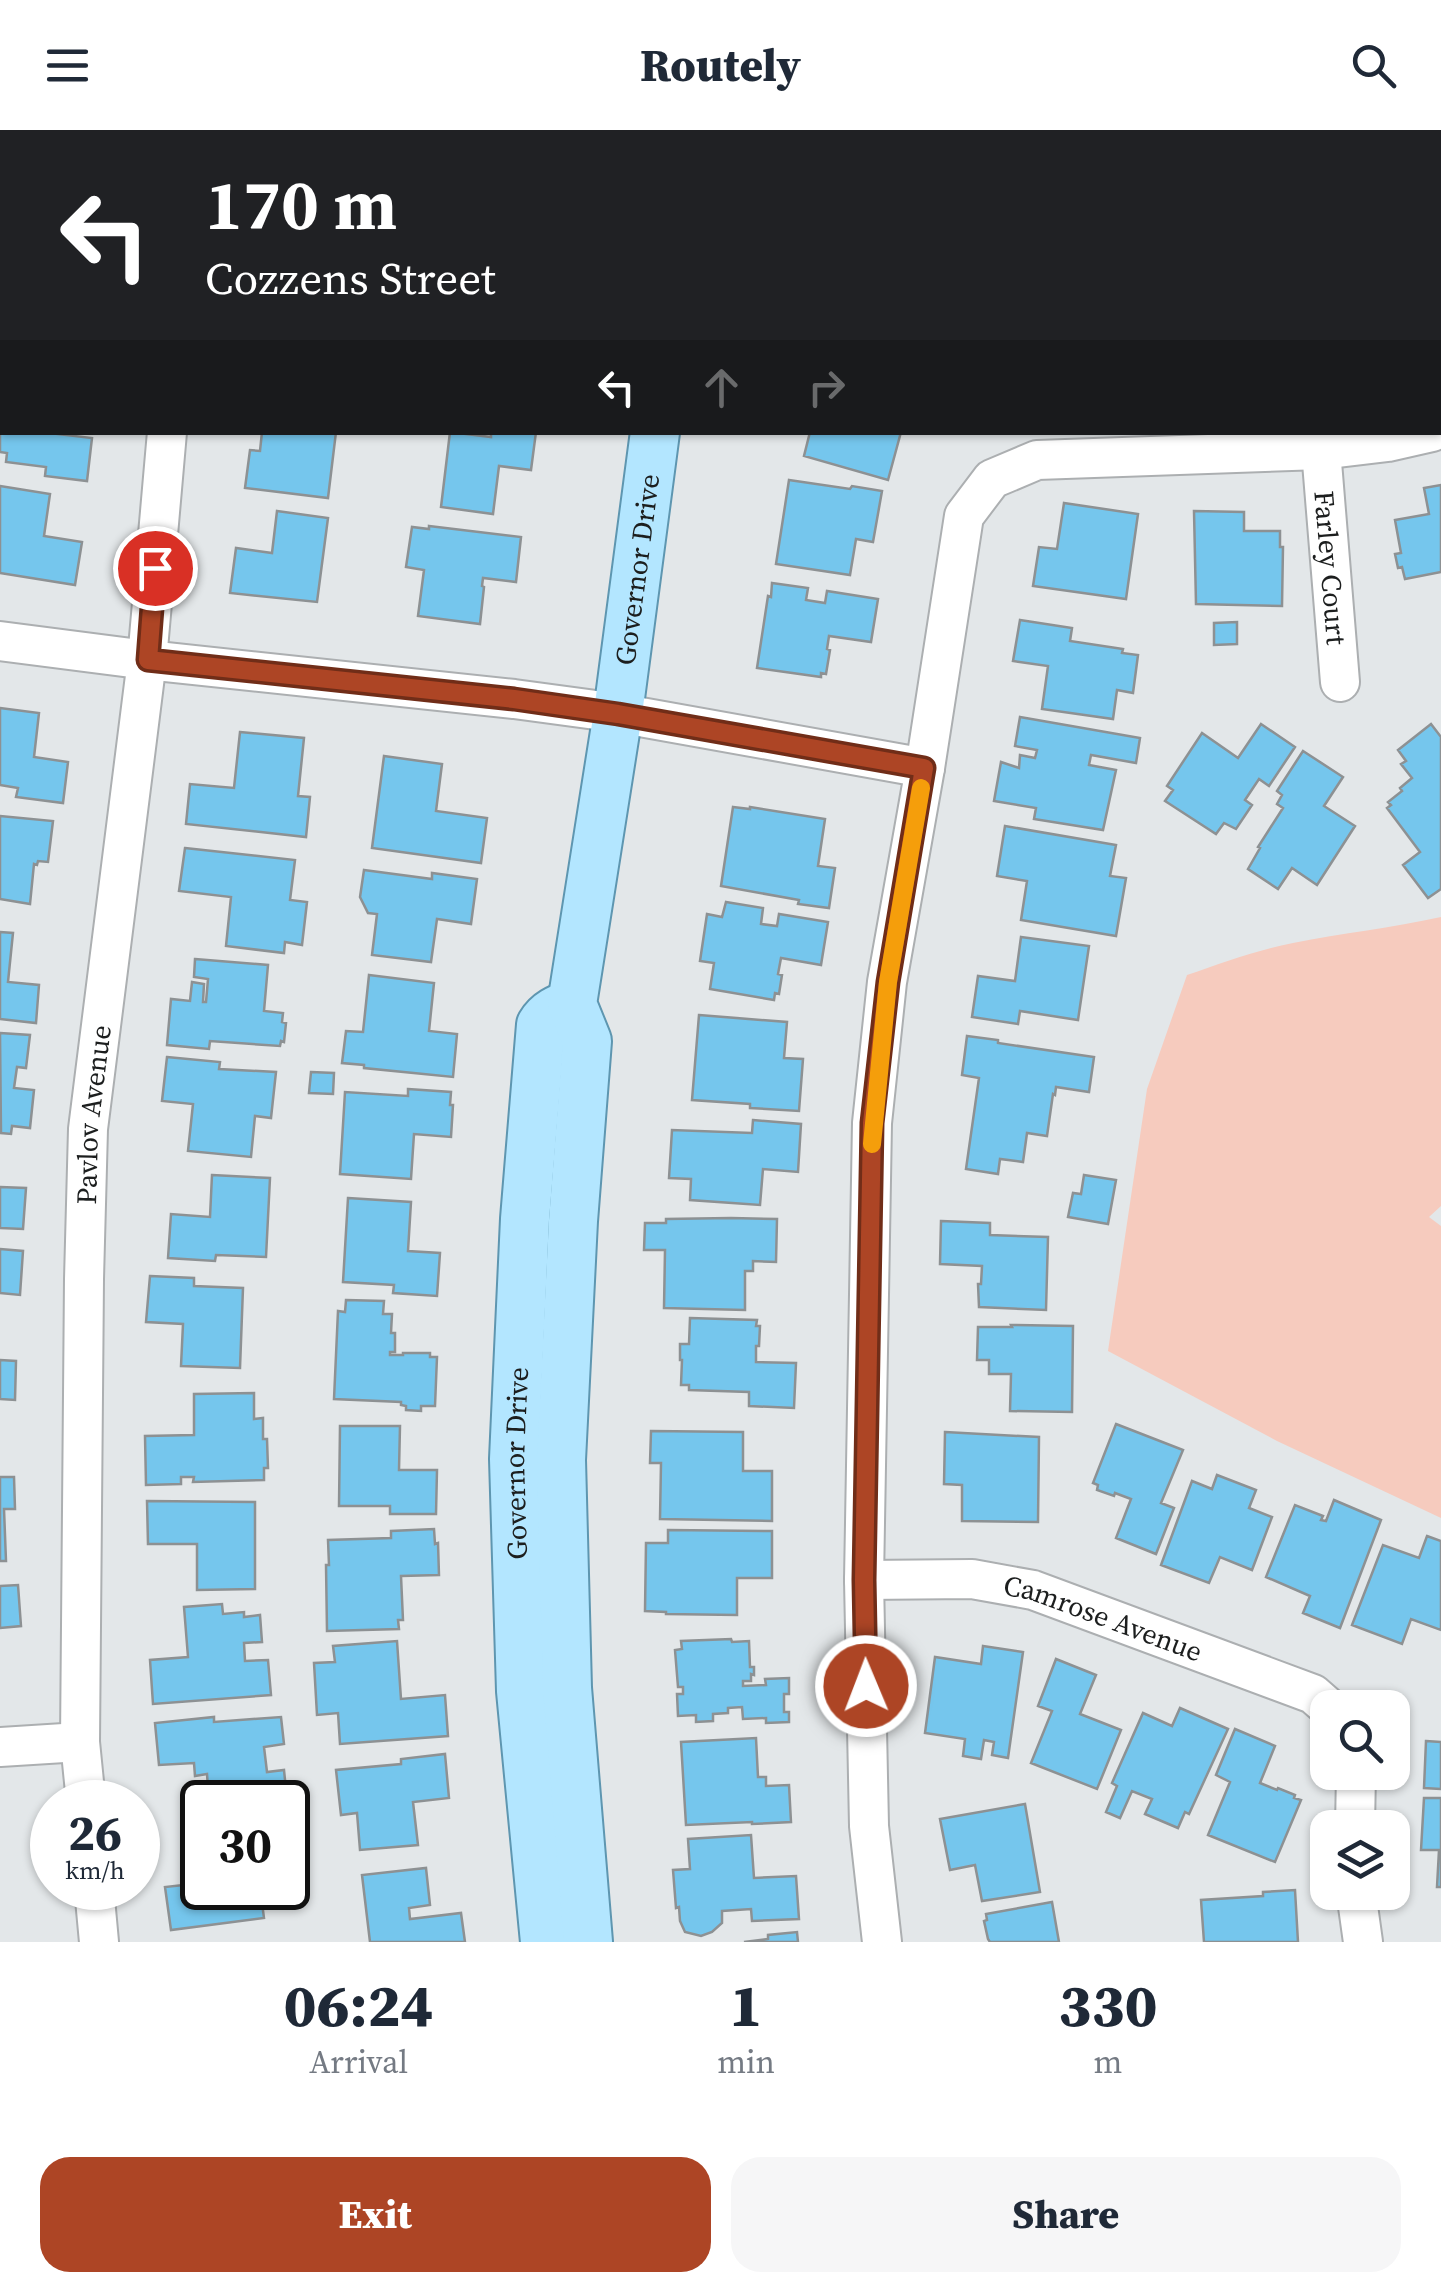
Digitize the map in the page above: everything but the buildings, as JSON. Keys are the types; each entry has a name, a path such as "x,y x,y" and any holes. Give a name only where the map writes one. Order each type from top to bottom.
{"main road":[{"name":"Governor Drive","path":"588,1942 568,1688 560,1460 586,1041 572,1004 618,714 655,435"},
{"name":"Governor Drive","path":"545,1942 521,1691 514,1459 524,1218 541,1025 554,1011 572,1004"}],"street":[{"name":"Pavlov Avenue","path":"84,1780 80,1742 88,1129 148,660 167,435"},
{"path":"882,1942 869,1826 864,1580 872,1123 888,982 964,516 992,479 1037,460 1321,450 1419,435"},
{"name":"Farley Court","path":"1321,450 1340,682"},
{"path":"0,642 514,699 924,768"},
{"name":"Camrose Avenue","path":"864,1580 972,1579 1033,1590 1310,1693"},
{"path":"0,1747 80,1742"},
{"path":"96,1910 99,1942"},
{"path":"1359,1910 1363,1942"}],"shaded area":[{"path":"1441,917 1441,1206 1429,1217 1441,1226 1441,1518 1277,1441 1108,1351 1147,1089 1187,975 1279,946"}],"slow traffic":[{"path":"872,1144 888,982 921,788"}],"route":[{"path":"155,568 148,660 514,699 924,768 888,982 872,1123 864,1580 866,1686"}]}
